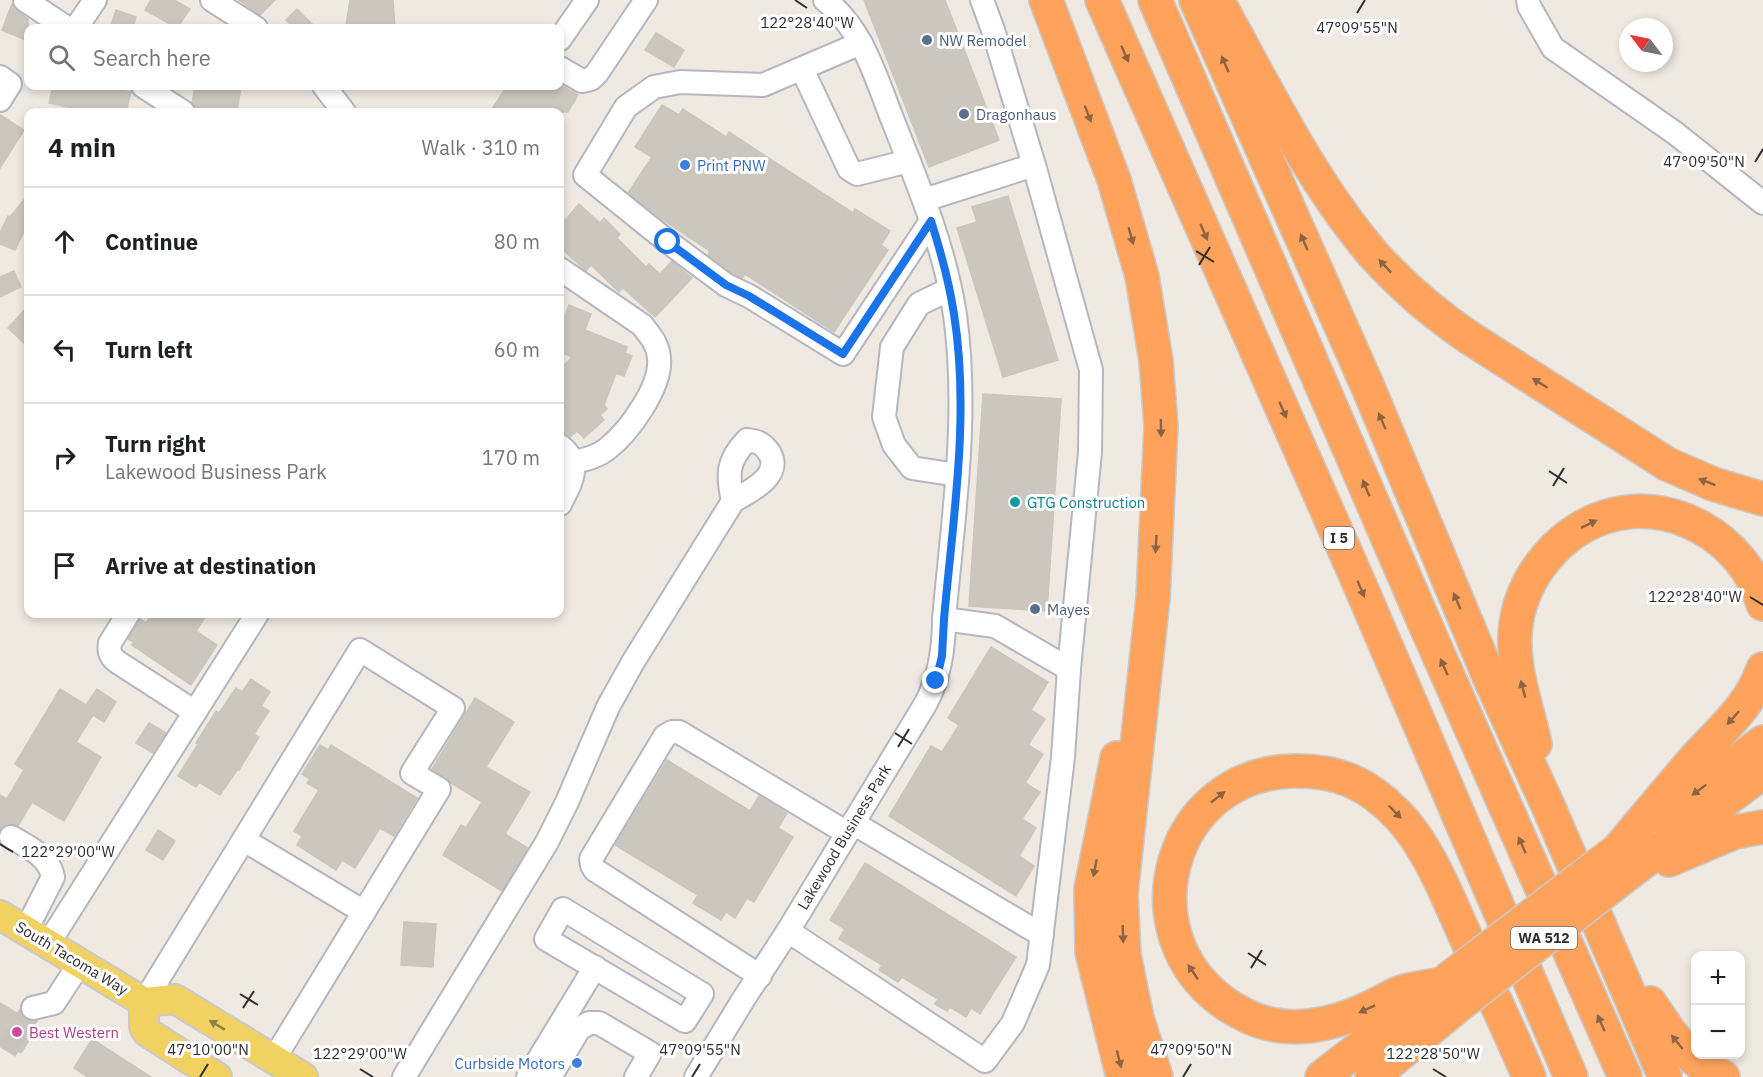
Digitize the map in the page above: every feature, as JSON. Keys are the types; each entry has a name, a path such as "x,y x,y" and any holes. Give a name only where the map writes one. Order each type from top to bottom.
{"highway":[{"path":"1046,0 1114,180 1142,276 1156,361 1161,426 1153,598 1121,894 1124,955 1137,1018 1156,1077"},
{"name":"I 5","path":"1102,0 1359,583 1571,1077"},
{"path":"1155,0 1421,615 1625,1077"},
{"path":"1196,0 1363,376 1490,679 1549,808 1665,1077"},
{"path":"1217,0 1265,88 1340,212 1375,255 1410,292 1442,319 1487,350 1667,464 1713,484 1763,499"},
{"path":"1549,808 1516,664 1515,641 1519,609 1529,585 1546,559 1561,542 1581,528 1616,514 1654,512 1681,518 1708,531 1733,550 1752,575 1763,604"},
{"path":"1123,1077 1092,952 1091,889 1153,598"},
{"path":"1624,861 1666,792 1737,714 1752,692 1763,669"},
{"name":"WA 512","path":"1624,861 1763,742"},
{"path":"1449,990 1400,993 1352,1015 1314,1025 1278,1026 1254,1020 1234,1009 1211,993 1200,981 1187,962 1175,935 1170,878 1181,841 1192,823 1207,806 1223,793 1253,777 1284,771 1329,772 1372,792 1399,816 1427,857 1529,1077"},
{"name":"WA 512","path":"1322,1077 1449,990 1624,861 1763,772"},
{"path":"1624,861 1671,859 1735,831 1763,827"},
{"path":"1606,941 1675,1041 1698,1063 1723,1077"},
{"name":"WA 512","path":"1372,1077 1449,990"}],"main road":[{"name":"South Tacoma Way","path":"0,915 144,1002 175,999 303,1077"},
{"name":"South Tacoma Way","path":"144,1002 144,1026 147,1032 218,1077"}],"street":[{"path":"25,0 61,24"},
{"path":"79,24 95,0"},
{"path":"212,0 250,24"},
{"path":"564,33 587,0"},
{"path":"564,70 582,81 591,79 646,0"},
{"path":"788,931 985,1060 1013,1023 1038,965 1063,757 1090,452 1091,370 1034,165 982,0"},
{"path":"1528,0 1529,6 1553,48 1675,133 1763,203"},
{"name":"Lakewood Business Park","path":"696,1077 788,931 933,688 942,656 957,475 960,392 957,340 950,289 927,211 872,68 861,43 833,2"},
{"path":"861,43 763,85 680,82 654,87 626,107 585,175 726,285 749,296 843,354 927,211 1034,165"},
{"path":"802,69 849,169 857,174 909,161"},
{"path":"149,90 177,108"},
{"path":"327,90 341,108"},
{"path":"564,272 630,316 646,330 657,347 660,366 650,396 616,441 589,459 566,454"},
{"path":"950,289 919,304 892,347 884,417 894,445 912,468 957,475"},
{"path":"564,495 573,472 566,454"},
{"path":"404,1077 547,842 608,707 633,662 733,501"},
{"path":"126,618 110,643 111,656 195,712"},
{"path":"37,937 195,712 254,618"},
{"path":"944,619 995,626 1069,669"},
{"path":"144,1002 360,650 453,708 412,773 439,789 274,1059"},
{"path":"760,976 592,866 591,859 664,736 672,732 679,732 1042,935"},
{"path":"11,837 42,857 51,868 53,877 37,937"},
{"path":"243,840 364,912"},
{"path":"563,909 702,994 685,1021 595,967 546,939 563,909"},
{"path":"33,1008 54,1003 80,963"},
{"path":"528,1077 595,967"},
{"path":"550,1077 579,1029 589,1023 599,1023 650,1053 636,1077"}],"building":[{"path":"151,0 174,0 190,9 180,24 170,24 145,10"},
{"path":"239,0 275,0 260,15"},
{"path":"350,0 393,0 395,24 346,24"},
{"path":"864,0 945,0 999,140 929,167"},
{"path":"12,4 28,19 28,24 24,24 24,39 2,30"},
{"path":"297,9 312,24 290,24 286,20"},
{"path":"116,10 136,17 134,24 111,24"},
{"path":"656,33 684,50 674,67 645,50"},
{"path":"564,87 578,95 568,112 564,112 564,108 493,108 504,90 564,90"},
{"path":"52,90 131,92 127,108 72,108 49,103"},
{"path":"194,90 241,90 238,108 201,108 195,107 192,103"},
{"path":"662,105 679,115 683,109 726,137 729,132 853,213 855,209 890,231 881,245 888,250 834,332 745,274 742,278 733,273 708,255 710,251 660,218 628,193 652,157 635,147"},
{"path":"0,115 24,130 0,168"},
{"path":"1008,196 1058,360 1003,377 957,228 977,222 972,207"},
{"path":"24,200 24,231 15,250 0,244 0,233 8,216 10,217"},
{"path":"579,204 600,223 604,218 620,234 617,238 646,267 649,264 660,274 672,261 692,278 655,317 623,288 619,292 591,265 586,271 564,251 564,221"},
{"path":"14,271 21,287 0,297 0,277"},
{"path":"569,305 591,314 585,330 627,347 625,353 632,356 624,376 616,373 604,405 607,409 600,415 604,420 584,438 577,431 570,437 564,434 564,366 572,357 564,354 564,319"},
{"path":"24,310 24,343 8,328"},
{"name":"GTG Construction","path":"983,394 1061,399 1047,611 969,606"},
{"path":"149,618 204,618 196,631 217,645 191,685 132,645 134,642 128,639 140,619 146,623"},
{"path":"991,647 1048,682 1031,710 1045,719 1028,745 1043,754 1025,783 1040,792 1022,819 1036,828 1019,856 1034,866 1016,896 889,816 931,746 942,752 959,725 948,718"},
{"path":"251,679 270,692 261,706 269,711 254,734 259,737 239,770 220,795 199,782 196,787 178,776 216,711 219,713 236,688 242,692"},
{"path":"60,689 86,705 97,689 116,702 104,722 93,715 76,742 101,757 64,821 32,802 18,826 10,824 0,829 0,795 7,799 24,770 15,764"},
{"path":"475,698 514,722 486,767 530,792 505,834 528,848 502,891 443,855 461,825 466,828 482,802 432,769"},
{"path":"149,723 166,733 153,753 136,743"},
{"path":"320,745 328,750 331,745 417,798 394,836 380,828 355,868 342,860 336,870 297,845 302,836 294,831 319,790 307,783 310,779 302,774"},
{"path":"667,760 750,811 759,796 787,813 778,828 793,837 754,902 747,898 735,918 726,912 721,920 693,903 698,895 615,845"},
{"path":"158,830 175,841 163,860 146,850"},
{"path":"865,863 1016,957 980,1014 971,1008 966,1017 950,1007 947,1011 935,1004 938,999 902,977 898,982 879,970 882,965 839,939 845,929 830,920"},
{"path":"404,922 436,924 433,967 401,965"},
{"name":"Best Western","path":"0,1003 38,1026 21,1053 0,1038"},
{"path":"92,1039 151,1077 88,1077 74,1068"}],"tunnel":[{"path":"6,1051 33,1008"}],"place":[{"name":"NW Remodel","path":"927,40"},
{"name":"Dragonhaus","path":"964,114"},
{"name":"Print PNW","path":"685,165"},
{"name":"GTG Construction","path":"1015,502"},
{"name":"Mayes","path":"1035,609"},
{"name":"Best Western","path":"17,1032"},
{"name":"Curbside Motors","path":"577,1063"}],"route":[{"path":"668,242 726,285 749,296 843,354 931,221 945,267 955,315 960,392 959,458 944,638 936,681"}]}
